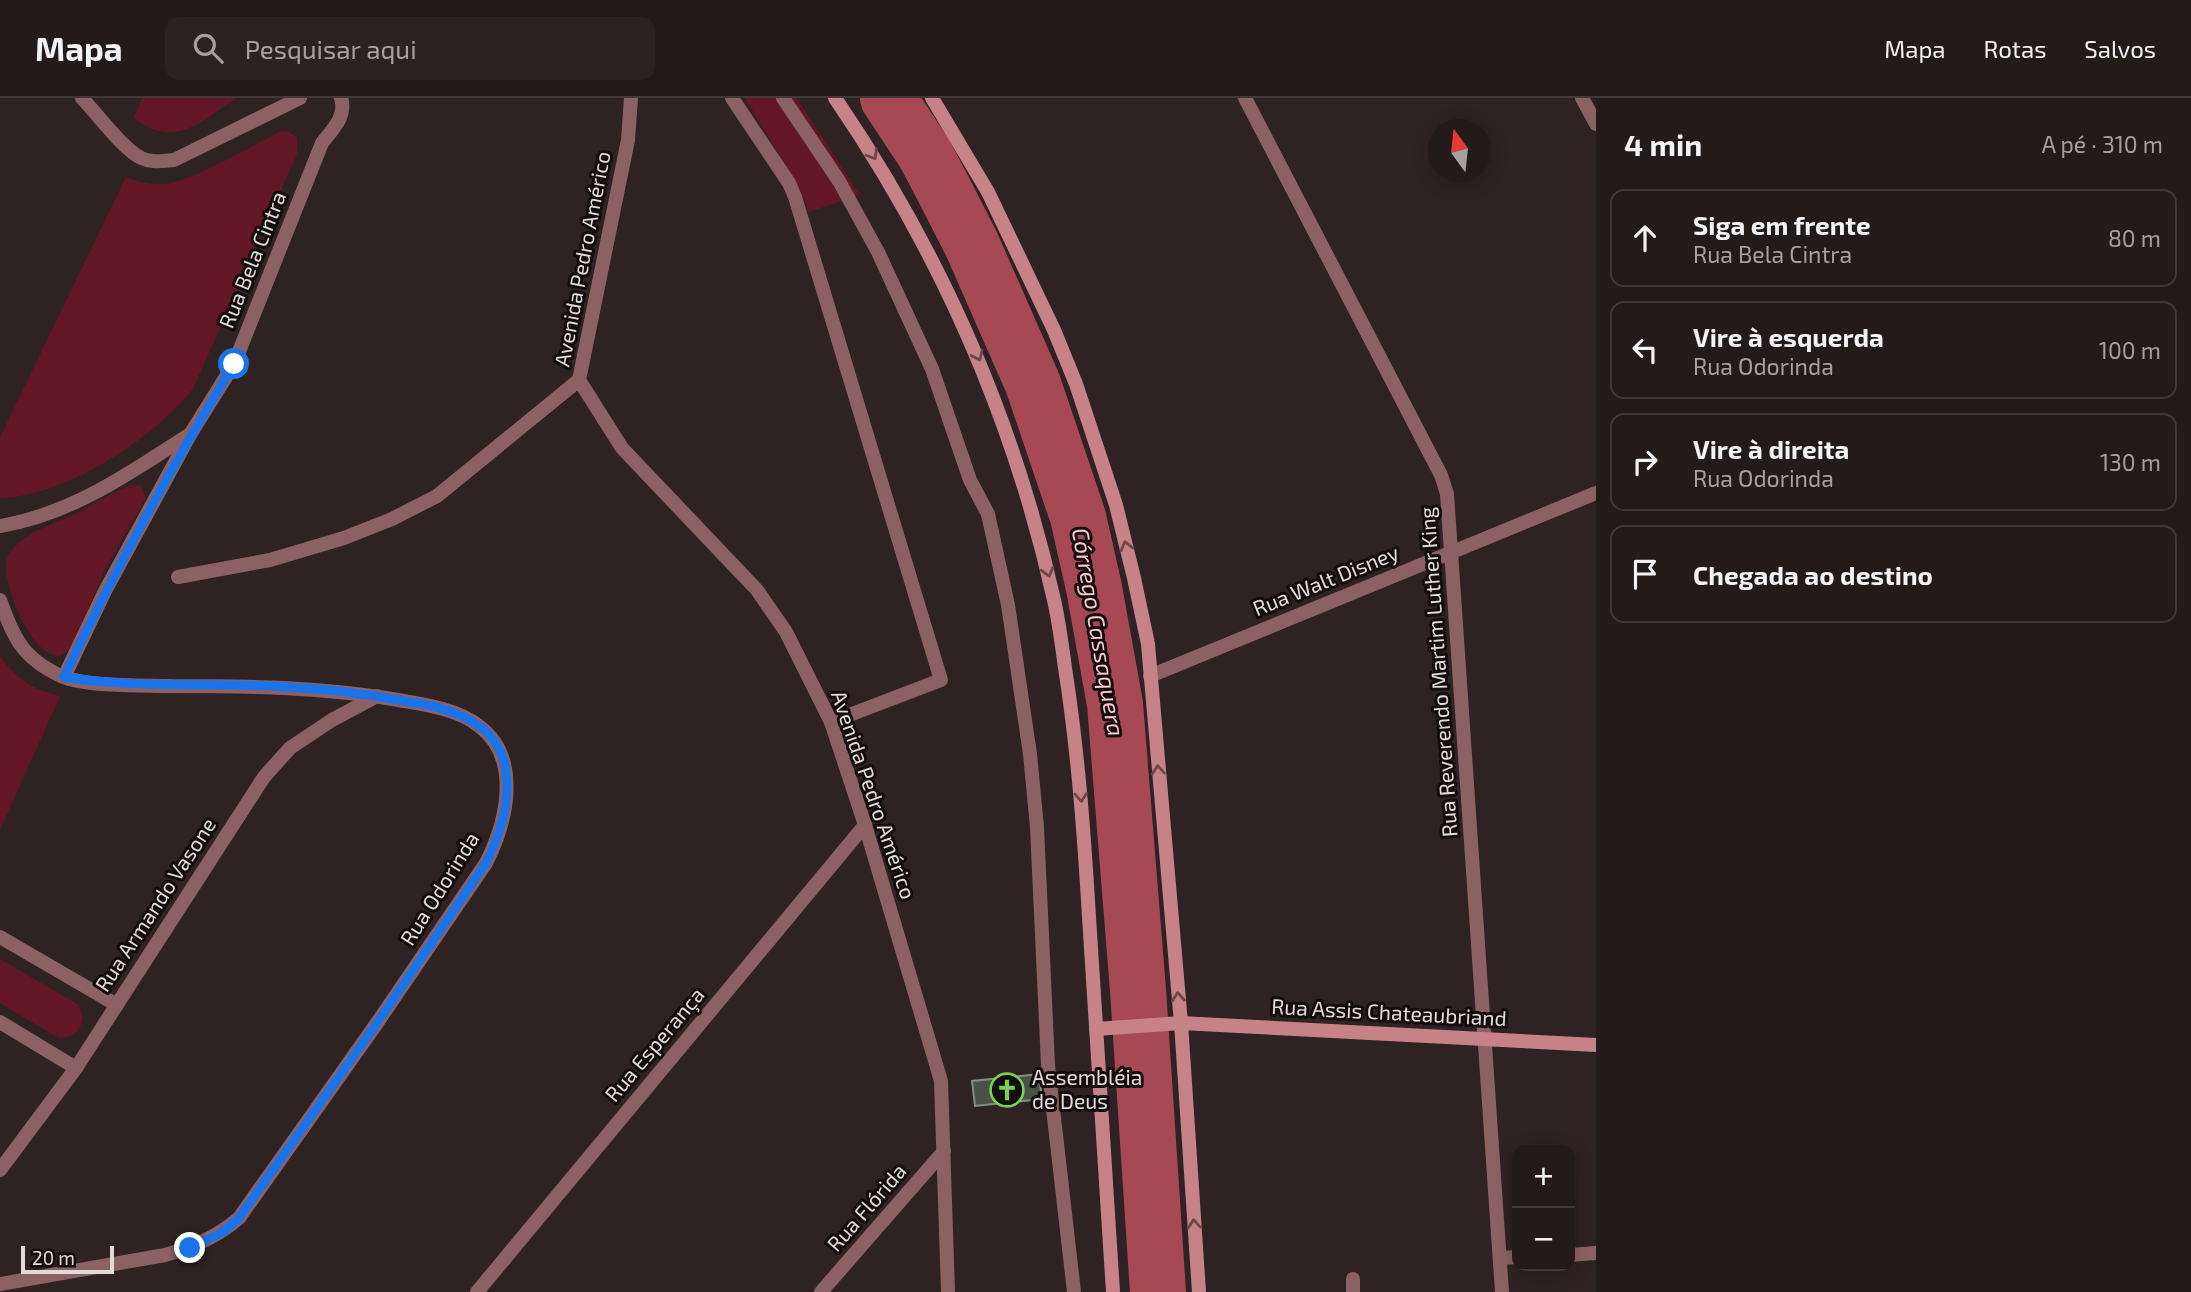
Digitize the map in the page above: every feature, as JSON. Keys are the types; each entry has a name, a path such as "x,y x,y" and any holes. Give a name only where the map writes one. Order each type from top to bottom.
{"main road":[{"path":"835,98 917,229 982,364 1037,531 1055,602 1079,769 1113,1292"},
{"path":"932,98 988,192 1055,330 1116,505 1148,644 1181,1023 1199,1292"},
{"name":"Rua Assis Chateaubriand","path":"1096,1029 1181,1023 1596,1045"}],"street":[{"path":"82,98 131,151 142,158 157,162 174,160 300,98"},
{"name":"Rua Bela Cintra","path":"64,677 105,592 191,433 234,364 322,143 338,123 343,107 341,98"},
{"name":"Avenida Pedro Américo","path":"631,98 628,140 579,380 622,448 757,590 786,632 831,722 865,825 941,1081 948,1292"},
{"path":"732,98 789,183 795,197 940,680 831,722"},
{"path":"783,98 839,181 878,252 932,369 970,480 988,514 1008,605 1030,754 1037,827 1048,1065 1074,1292"},
{"name":"Rua Reverendo Martim Luther King","path":"1245,98 1441,475 1447,494 1502,1292"},
{"path":"1582,98 1596,124"},
{"path":"178,577 270,560 344,538 392,519 438,496 579,380"},
{"name":"Rua Bela Cintra","path":"0,526 54,513 116,482 191,433"},
{"name":"Rua Walt Disney","path":"1150,676 1596,493"},
{"name":"Rua Odorinda","path":"0,600 13,636 28,655 40,665 64,677 130,685 287,687 378,696 425,704 456,714 480,726 502,757 507,779 506,804 496,844 486,863 239,1218 223,1232 190,1248 165,1255 0,1284"},
{"name":"Rua Armando Vasone","path":"0,1170 76,1068 264,777 290,748 332,720 378,696"},
{"name":"Rua Esperança","path":"477,1292 865,825"},
{"path":"0,937 117,1005"},
{"path":"0,1022 76,1068"},
{"name":"Rua Flórida","path":"821,1292 944,1151"},
{"path":"1575,1255 1596,1253"},
{"path":"1500,1258 1512,1257"}],"shaded area":[{"path":"142,98 236,98 187,129 162,132 134,118"},
{"path":"745,98 797,98 860,195 809,212 801,192"},
{"path":"281,131 289,132 297,138 297,154 193,389 155,427 106,462 52,488 0,498 0,437 126,177 154,184 176,182 206,170"},
{"path":"132,485 140,485 146,498 105,569 72,647 59,656 48,653 28,631 20,616 8,583 7,558 29,535"},
{"path":"0,655 12,671 26,682 60,696 0,830"},
{"path":"0,959 79,1005 83,1018 78,1030 68,1037 59,1038 0,1003"}],"building":[{"name":"Assembléia de Deus","path":"1039,1074 1042,1099 975,1106 972,1081"}],"waterway":[{"name":"Córrego Cassaquera","path":"888,98 925,154 972,245 1033,384 1078,517 1115,704 1158,1292"}],"place":[{"name":"Assembléia de Deus","path":"1007,1090"}],"route":[{"path":"190,1248 223,1232 239,1218 486,863 496,844 506,804 507,779 502,757 493,741 480,726 456,714 425,704 378,696 287,687 130,685 64,677 105,592 191,433 234,364"}]}
